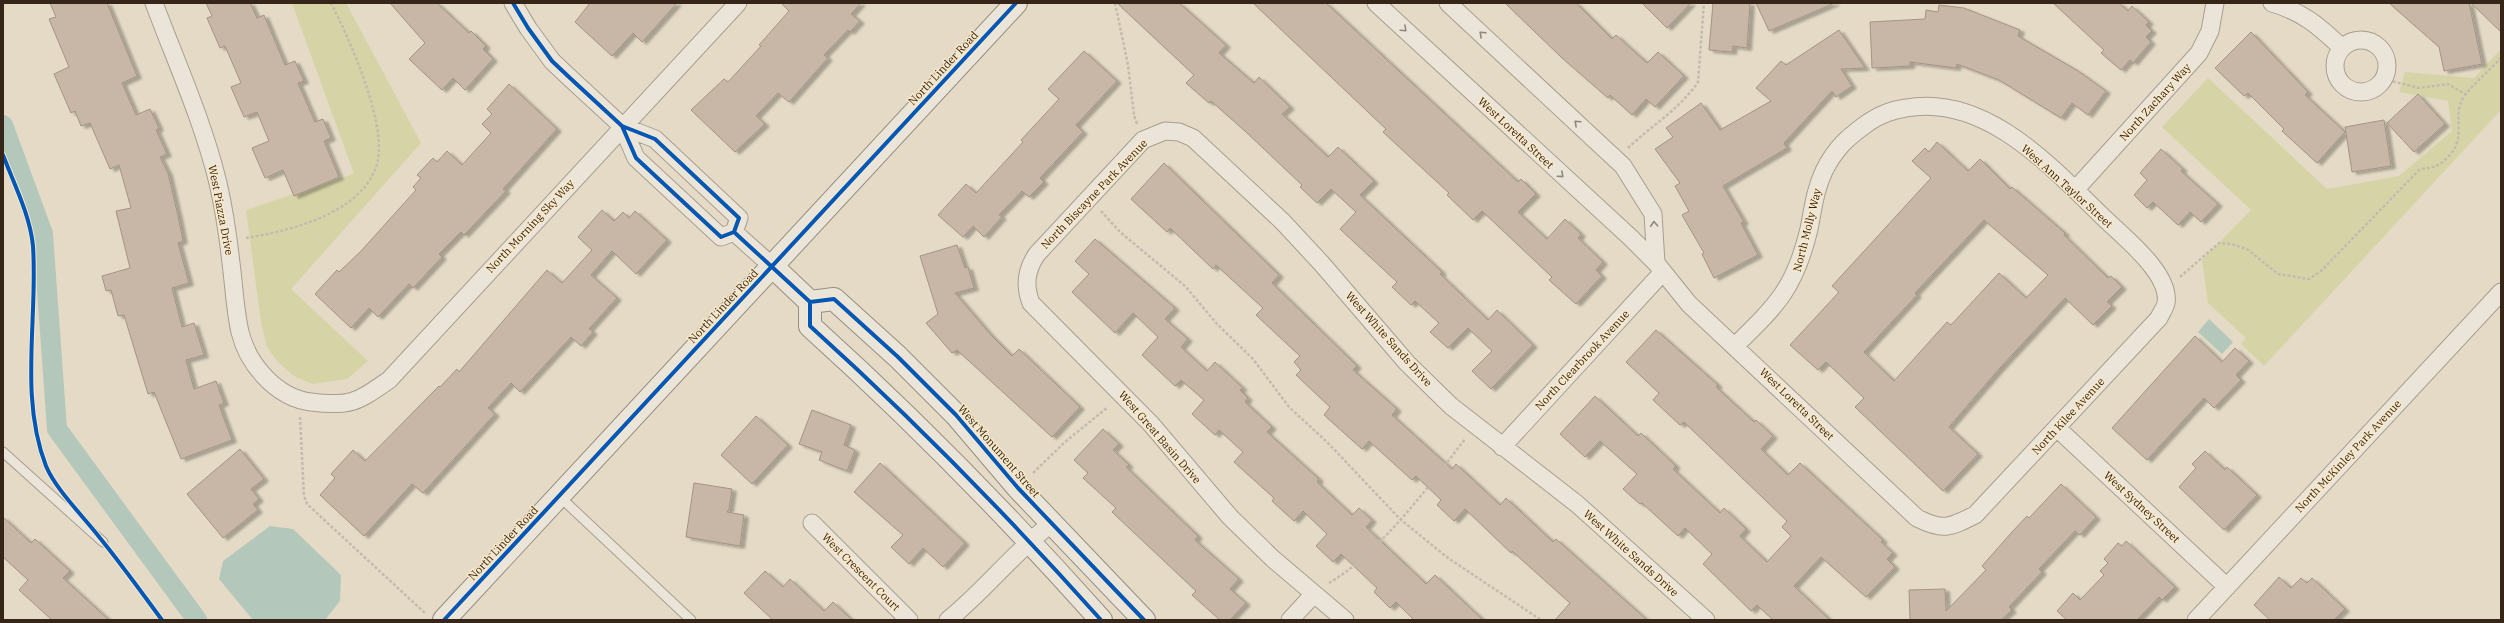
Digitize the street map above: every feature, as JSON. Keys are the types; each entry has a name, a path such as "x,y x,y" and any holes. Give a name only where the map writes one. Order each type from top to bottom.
{"street":[{"name":"West Piazza Drive","path":"154,3 208,149 218,182 228,240 240,332 248,354 262,375 280,390 299,401"},
{"path":"513,3 528,28 552,61 622,126 655,139 740,218 734,232 721,237 636,158 622,126"},
{"name":"North Morning Sky Way","path":"299,401 334,405 360,400 389,380 622,126 738,3"},
{"name":"North Linder Road","path":"436,617 559,496 1016,3"},
{"name":"West Loretta Street","path":"1376,3 1659,268 1689,304 1916,518 1934,526 1950,527"},
{"path":"1448,3 1623,166 1654,214 1659,268"},
{"name":"North Zachary Way","path":"2074,190 2199,53 2210,32 2214,3"},
{"path":"2272,3 2292,8 2310,20 2342,48"},
{"path":"2356,40 2372,43 2384,55 2386,67 2383,79 2371,90 2353,91 2345,87 2339,81 2335,64 2342,48 2356,40"},
{"name":"North Molly Way","path":"1735,346 1782,299 1795,276 1809,228 1817,187 1834,152 1845,140 1879,115 1914,107 1949,107"},
{"name":"West Ann Taylor Street","path":"1949,107 1983,120 2008,134 2074,190 2152,265 2165,289"},
{"name":"North Biscayne Park Avenue","path":"1028,270 1037,254 1143,140 1150,136 1171,131"},
{"name":"West White Sands Drive","path":"1171,131 1193,138 1283,222 1322,264 1407,363 1451,406 1577,504 1706,620"},
{"path":"734,232 810,302 810,326 872,382 1030,540 1101,620"},
{"name":"North Clearbrook Avenue","path":"1502,446 1659,268"},
{"name":"West Great Basin Drive","path":"1028,270 1028,294 1036,311 1123,394 1151,424 1230,517 1313,595 1345,620"},
{"name":"North Kilee Avenue","path":"1950,527 1975,515 2159,318 2166,303 2165,289"},
{"name":"North McKinley Park Avenue","path":"2196,620 2501,292"},
{"name":"West Monument Street","path":"810,302 834,299 892,351 956,415 1018,488 1144,620"},
{"name":"West Sydney Street","path":"2057,428 2227,587"},
{"name":"West Crescent Court","path":"812,523 909,620"},
{"path":"948,620 973,600 1030,540 1052,523"},
{"path":"1290,620 1313,595"}],"lane":[{"path":"3,452 103,542"},
{"path":"559,496 692,620"}],"path":[{"path":"228,240 308,224 347,202 363,187 376,170 379,149 379,130 352,49 331,3"},
{"path":"1115,3 1128,65 1134,115 1143,140"},
{"path":"1616,160 1642,134 1656,125 1692,91 1698,82 1704,3"},
{"path":"2165,289 2219,243 2231,244 2247,249 2278,274 2309,279 2321,272 2420,169 2436,168 2454,150 2459,139 2459,113 2463,99 2501,58"},
{"path":"2383,79 2418,88 2448,84 2467,95"},
{"path":"1092,195 1110,223 1185,286 1218,324 1253,359 1289,406 1328,443 1400,519 1448,558 1541,620"},
{"path":"1018,488 1065,442 1123,394"},
{"path":"299,401 304,496 307,504 436,617"},
{"path":"1313,595 1343,574 1400,519 1436,480 1476,426"}],"shaded area":[{"path":"292,3 346,3 421,143 291,289 368,361 347,379 312,384 294,376 277,361 267,347 261,322 246,210 354,174"},
{"path":"2501,49 2501,110 2264,366 2241,344 2246,338 2208,303 2202,260 2251,210 2162,127 2208,78 2327,189 2399,176 2452,131 2448,101 2399,92 2405,72 2474,78"},
{"path":"2209,319 2233,342 2222,354 2198,332"},
{"path":"270,526 293,529 341,575 340,601 325,620 253,620 219,579 223,561"}],"building":[{"path":"50,3 107,3 137,76 122,83 136,115 150,109 159,128 156,130 167,154 160,157 168,173 178,216 183,241 178,243 189,283 172,288 182,327 194,323 204,355 186,360 194,389 216,381 224,403 219,405 232,440 181,459 154,392 148,394 124,315 118,316 111,290 106,291 102,276 130,268 116,211 131,208 119,165 110,169 90,123 81,126 75,111 71,113 54,74 69,67 49,19 56,17"},
{"path":"206,3 250,3 257,18 264,15 285,65 295,61 304,81 298,83 315,122 323,119 331,138 324,141 339,177 294,196 283,170 265,178 252,148 269,141 257,112 244,117 231,87 241,83 225,46 220,48 207,18 212,16"},
{"path":"390,3 437,3 469,33 471,31 486,46 483,49 493,59 465,90 453,78 442,90 409,59 425,43"},
{"path":"590,3 677,3 642,42 633,33 612,56 575,22"},
{"path":"781,3 861,3 851,14 860,21 850,32 848,30 824,55 828,58 789,102 778,93 756,116 765,124 735,152 691,110 724,79 728,82 761,46 759,45 789,11"},
{"path":"1117,3 1179,3 1226,45 1219,53 1254,83 1259,77 1290,107 1282,114 1328,157 1338,147 1374,181 1360,195 1442,272 1440,274 1488,320 1497,310 1533,345 1491,389 1472,371 1492,351 1468,328 1448,348 1430,332 1439,323 1415,301 1411,305 1392,287 1397,282 1340,229 1356,212 1331,189 1317,203 1300,187 1302,185 1245,131 1211,101 1209,103 1186,83 1194,75"},
{"path":"1253,3 1326,3 1518,182 1521,179 1536,194 1518,212 1547,239 1565,219 1581,234 1578,238 1603,262 1596,270 1602,276 1576,304 1549,280 1552,277 1482,211 1473,220 1447,195 1449,193 1383,132 1386,129"},
{"path":"1505,3 1576,3 1612,39 1616,35 1647,63 1658,52 1684,76 1655,107 1646,99 1632,115 1610,95 1608,98 1562,58"},
{"path":"1642,3 1691,3 1667,28"},
{"path":"1713,3 1750,3 1747,48 1733,46 1732,52 1709,50"},
{"path":"1756,3 1835,3 1769,31"},
{"path":"2053,3 2119,3 2128,11 2132,6 2149,22 2146,25 2152,31 2146,37 2151,42 2133,63 2130,60 2121,70 2101,53 2104,50"},
{"path":"2389,3 2469,3 2482,64 2444,71 2439,47"},
{"path":"2471,3 2501,3 2501,32"},
{"path":"1939,5 1964,8 2020,30 2018,36 2078,71 2106,91 2088,115 2072,103 2061,118 1999,80 1957,64 1956,68 1910,62 1910,66 1872,68 1870,22 1925,19 1926,10 1938,12"},
{"path":"1839,30 1865,68 1841,69 1852,86 1836,97 1832,91 1784,143 1787,148 1723,186 1744,222 1741,223 1758,255 1714,278 1702,254 1704,253 1682,215 1689,211 1675,186 1680,183 1655,149 1673,137 1666,128 1701,103 1720,130 1771,101 1756,88 1781,61 1786,65"},
{"path":"2251,32 2308,92 2305,95 2345,132 2317,163 2282,131 2284,129 2248,93 2244,96 2215,68"},
{"path":"1084,51 1117,81 1076,125 1083,132 1040,178 1044,182 1029,197 1022,191 999,215 1002,217 984,237 973,226 963,237 938,215 966,184 976,193 1023,142 1021,140 1059,99 1048,89"},
{"path":"509,84 557,129 503,189 506,191 464,235 461,232 439,254 442,257 413,288 409,284 378,317 369,308 351,328 315,294 337,270 339,272 361,251 416,190 413,187 421,178 417,175 433,158 437,162 447,151 462,165 491,133 482,124 492,114 487,109"},
{"path":"2418,94 2445,124 2414,152 2387,123"},
{"path":"2384,120 2391,166 2352,172 2345,127"},
{"path":"1937,142 1968,171 1980,159 2010,189 2012,187 2065,233 2064,235 2108,278 2111,276 2122,287 2107,302 2112,306 2093,325 2065,298 1999,369 1949,427 1978,454 1943,491 1855,407 1864,398 1826,362 1818,370 1790,345 1839,292 1832,286 1931,178 1912,161 1925,148 1929,152","holes":["1984,220 2048,275 2026,298 1999,273 1951,325 1947,322 1894,381 1864,352 1917,295 1915,293"]},
{"path":"2161,149 2183,169 2181,171 2218,204 2201,222 2190,212 2178,225 2153,202 2147,208 2134,195 2147,180 2140,173"},
{"path":"1164,163 1279,275 1272,283 1357,366 1353,370 1397,409 1392,415 1452,469 1456,464 1500,505 1506,498 1553,542 1556,539 1647,620 1555,620 1570,603 1512,551 1511,553 1465,509 1454,521 1437,505 1441,500 1416,476 1412,480 1369,441 1362,449 1324,415 1330,407 1296,375 1301,370 1294,362 1300,356 1256,315 1263,308 1216,265 1213,269 1170,228 1167,232 1131,199"},
{"path":"602,210 614,221 623,212 629,218 635,211 667,240 636,274 612,251 591,275 617,298 589,329 593,332 581,346 571,337 520,392 511,383 488,408 495,414 423,493 412,484 364,536 320,495 335,478 331,474 353,450 365,461 457,369 459,372 547,270 562,283 592,250 578,237"},
{"path":"1095,239 1175,308 1165,319 1188,339 1181,347 1207,371 1215,362 1243,388 1240,390 1248,398 1245,402 1272,427 1267,432 1319,479 1317,482 1352,515 1359,508 1372,520 1366,527 1426,584 1435,575 1483,620 1414,620 1396,602 1390,608 1374,592 1377,588 1341,554 1333,562 1316,546 1327,534 1303,511 1294,521 1272,501 1274,498 1234,462 1243,452 1219,430 1215,435 1192,414 1204,400 1181,380 1175,386 1142,355 1158,337 1133,313 1115,333 1072,292 1089,274 1075,261"},
{"path":"957,245 965,268 968,267 974,288 955,293 991,335 1012,356 1019,349 1080,407 1052,437 957,350 952,353 926,323 938,314 920,256"},
{"path":"1656,330 1718,385 1716,387 1754,422 1756,420 1773,436 1761,449 1788,475 1800,463 1883,540 1881,542 1893,553 1887,559 1895,567 1866,597 1821,557 1794,586 1830,620 1773,620 1757,605 1751,611 1703,564 1712,554 1685,528 1678,536 1642,503 1640,504 1623,489 1637,474 1600,441 1585,457 1560,434 1595,396 1638,436 1641,433 1676,466 1673,469 1720,513 1724,508 1746,529 1740,536 1767,562 1791,536 1782,527 1787,521 1684,422 1680,425 1653,400 1659,393 1626,362"},
{"path":"2195,336 2222,362 2235,348 2249,361 2236,375 2241,380 2214,408 2204,398 2147,460 2112,428"},
{"path":"812,410 851,425 844,445 855,450 847,471 819,460 822,452 799,444"},
{"path":"756,416 788,445 752,484 721,455"},
{"path":"1103,429 1119,444 1113,450 1129,465 1126,467 1198,536 1195,540 1239,579 1230,589 1246,603 1230,620 1220,620 1192,595 1196,591 1112,512 1116,508 1083,478 1088,473 1074,460"},
{"path":"240,449 264,479 251,489 259,499 253,504 258,510 223,538 187,494"},
{"path":"2205,451 2225,470 2227,467 2257,495 2224,530 2179,487 2196,468 2192,464"},
{"path":"880,463 965,543 943,567 923,548 909,564 891,547 903,535 854,492"},
{"path":"694,483 732,489 729,509 727,512 744,515 740,546 686,537"},
{"path":"2061,484 2096,517 2080,535 2075,531 2039,569 2042,572 2009,607 2012,610 2001,620 1910,620 1909,590 1945,589 1946,611 1986,570 1982,566 2012,532 2027,516 2029,518"},
{"path":"3,517 31,543 35,539 70,571 63,578 109,620 52,620 19,590 28,580 3,557"},
{"path":"2126,541 2175,587 2162,600 2159,597 2137,620 2067,620 2057,611 2073,593 2080,600 2104,575 2100,571 2108,563 2104,559 2118,543 2122,546"},
{"path":"765,571 783,587 790,579 824,611 833,602 852,620 773,620 744,593"},
{"path":"2279,577 2291,588 2301,578 2307,583 2312,578 2345,609 2334,620 2270,620 2254,605"}],"waterway":[{"path":"3,125 43,234 57,429 197,620"}],"cycle path":[{"path":"513,3 528,28 552,61 622,126 655,139 739,218 734,232 721,237 636,158 622,126"},
{"path":"444,620 1016,3"},
{"path":"3,155 17,188 29,223 33,246 34,274 31,385 33,412 38,439 46,466 63,494 108,548 162,620"},
{"path":"734,232 810,302 810,326 923,432 1031,544 1101,620"},
{"path":"810,302 834,299 898,357 956,415 1018,488 1144,620"}]}
